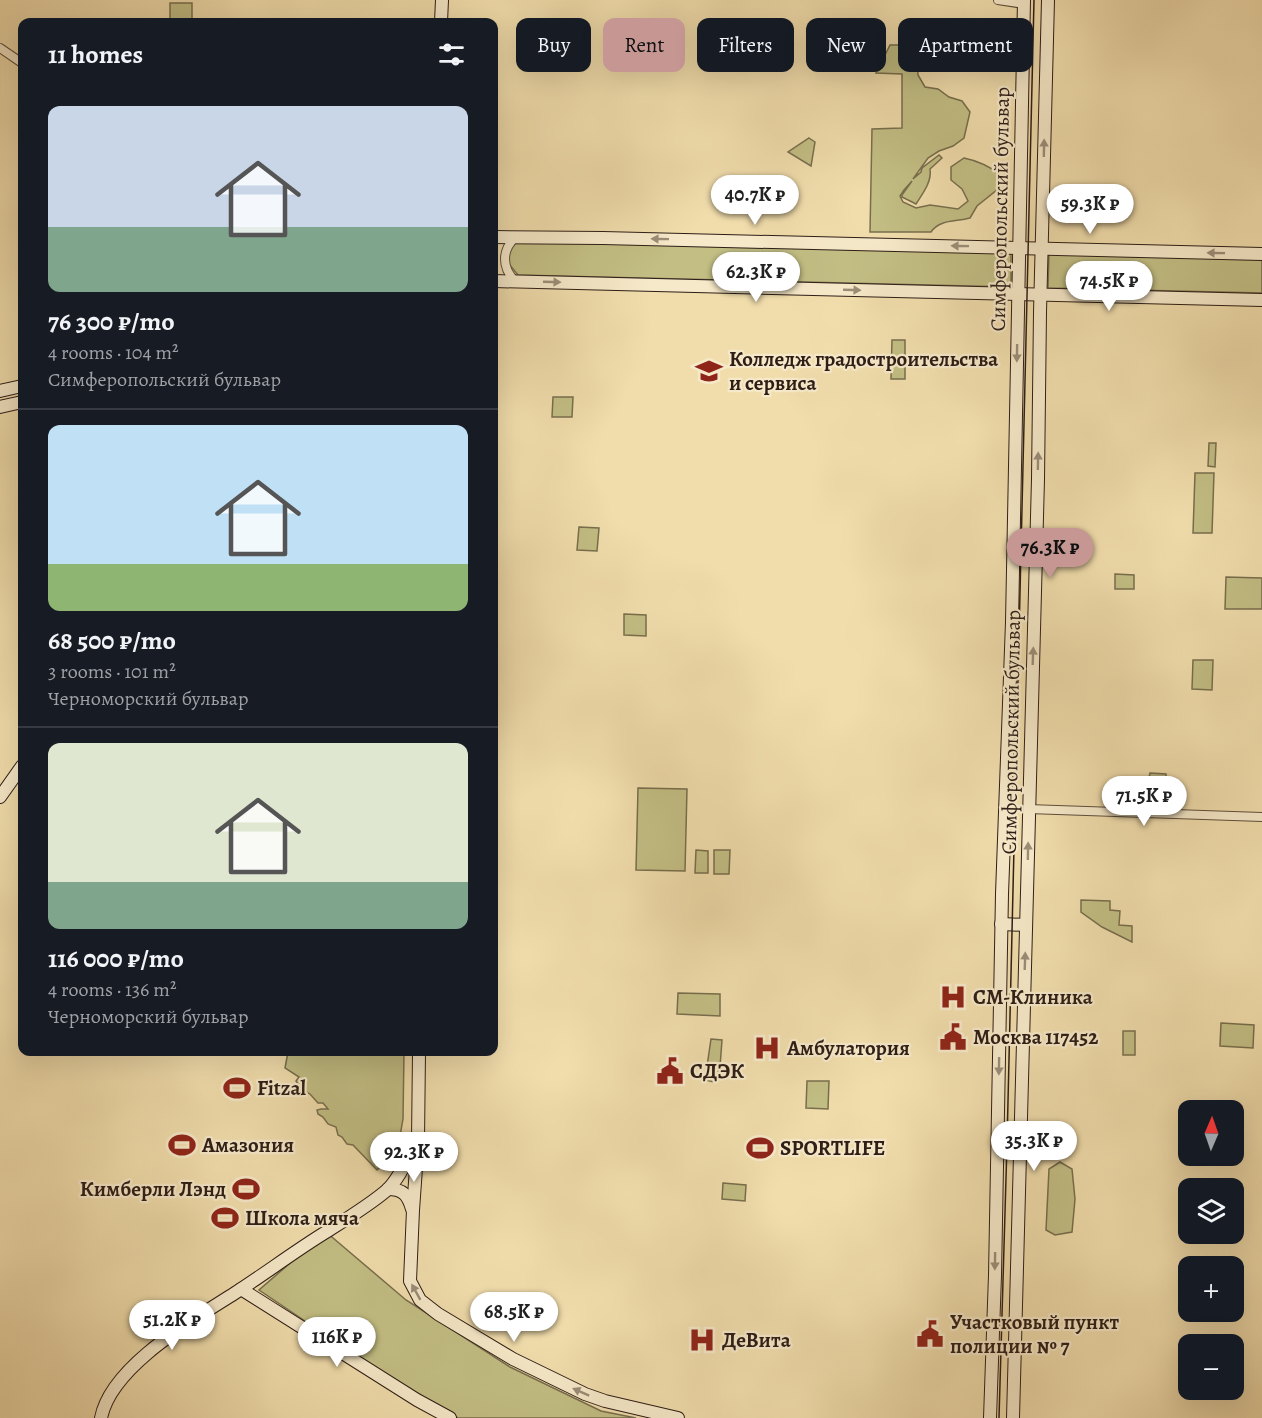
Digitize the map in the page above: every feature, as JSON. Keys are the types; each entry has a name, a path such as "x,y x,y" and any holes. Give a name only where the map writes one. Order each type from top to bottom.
{"main road":[{"path":"441,18 442,0"},
{"name":"Симферопольский бульвар","path":"1013,1418 1038,479 1040,295 1048,0"},
{"name":"Симферопольский бульвар","path":"990,1418 995,1275 1001,924 1011,640 1024,2"},
{"path":"498,237 1262,254"},
{"path":"498,281 1262,300"},
{"path":"0,392 18,387"},
{"path":"0,407 18,403"},
{"path":"0,797 18,772"},
{"path":"1001,924 1026,925"},
{"path":"419,1056 418,1140 410,1281 420,1300 438,1314 513,1359 585,1394 678,1418"},
{"path":"101,1418 113,1388 162,1340 388,1189 418,1140"},
{"path":"388,1189 397,1189 404,1194 409,1199 413,1210"},
{"path":"241,1289 417,1400 450,1418"}],"street":[{"path":"998,0 1024,2"},
{"path":"0,48 18,60"},
{"path":"515,282 507,272 504,259 508,246 516,237"},
{"path":"1028,809 1262,817"}],"shaded area":[{"path":"170,3 192,3 192,18 170,18"},
{"path":"890,45 898,45 898,72 918,72 925,87 938,89 949,97 962,101 970,112 964,138 928,158 913,179 922,168 939,155 942,158 930,169 928,183 916,204 902,197 912,181 900,196 903,202 916,208 930,205 958,209 968,201 962,189 951,180 951,167 964,158 984,164 1001,175 998,189 977,206 970,218 944,223 931,232 870,232 872,129 902,128 902,74 876,73 886,72 886,53"},
{"path":"809,138 815,142 811,166 788,152"},
{"path":"518,239 1011,252 1011,287 518,275 509,264 509,249"},
{"path":"1049,252 1262,259 1262,293 1048,288"},
{"path":"892,340 905,340 905,379 891,379"},
{"path":"553,397 573,397 572,417 552,417"},
{"path":"1209,443 1216,443 1215,467 1208,466"},
{"path":"1195,473 1214,473 1212,533 1193,533"},
{"path":"579,527 599,528 597,551 577,550"},
{"path":"1115,574 1134,575 1134,589 1115,589"},
{"path":"1226,577 1262,578 1262,609 1225,609"},
{"path":"624,614 646,615 646,636 624,635"},
{"path":"1193,660 1213,660 1212,690 1192,689"},
{"path":"1150,773 1166,774 1166,785 1153,785 1152,791 1137,790 1137,778 1149,778"},
{"path":"638,788 687,789 685,871 636,870"},
{"path":"696,850 708,851 708,873 695,873"},
{"path":"714,850 730,850 729,874 714,874"},
{"path":"1081,900 1110,901 1110,910 1120,911 1119,925 1132,926 1132,942 1102,927 1081,912"},
{"path":"678,993 720,994 720,1016 677,1014"},
{"path":"1221,1023 1254,1025 1253,1048 1220,1046"},
{"path":"1123,1031 1135,1031 1135,1055 1123,1055"},
{"path":"711,1039 722,1040 720,1067 717,1080 714,1082 705,1080"},
{"path":"287,1056 404,1056 403,1119 400,1136 384,1163 377,1170 353,1145 347,1144 338,1135 336,1127 328,1124 318,1114 317,1110 328,1109 323,1103 318,1103 310,1094 301,1089 296,1081 299,1077 285,1068"},
{"path":"807,1081 829,1081 828,1109 806,1108"},
{"path":"1060,1162 1072,1169 1075,1199 1072,1232 1055,1235 1046,1230 1049,1169"},
{"path":"723,1183 746,1185 745,1201 722,1199"},
{"path":"326,1232 406,1300 510,1367 601,1411 636,1418 458,1418 418,1397 259,1290"}],"tram line":[{"path":"999,1418 1034,0"}],"place":[{"name":"Колледж градостроительства и сервиса","path":"709,371"},
{"name":"СМ-Клиника","path":"953,997"},
{"name":"Москва 117452","path":"953,1037"},
{"name":"Амбулатория","path":"767,1048"},
{"name":"СДЭК","path":"670,1071"},
{"name":"Fitzal","path":"237,1088"},
{"name":"Амазония","path":"182,1145"},
{"name":"SPORTLIFE","path":"760,1148"},
{"name":"Кимберли Лэнд","path":"246,1189"},
{"name":"Школа мяча","path":"225,1218"},
{"name":"Участковый пункт полиции № 7","path":"930,1334"},
{"name":"ДеВита","path":"702,1340"}]}
